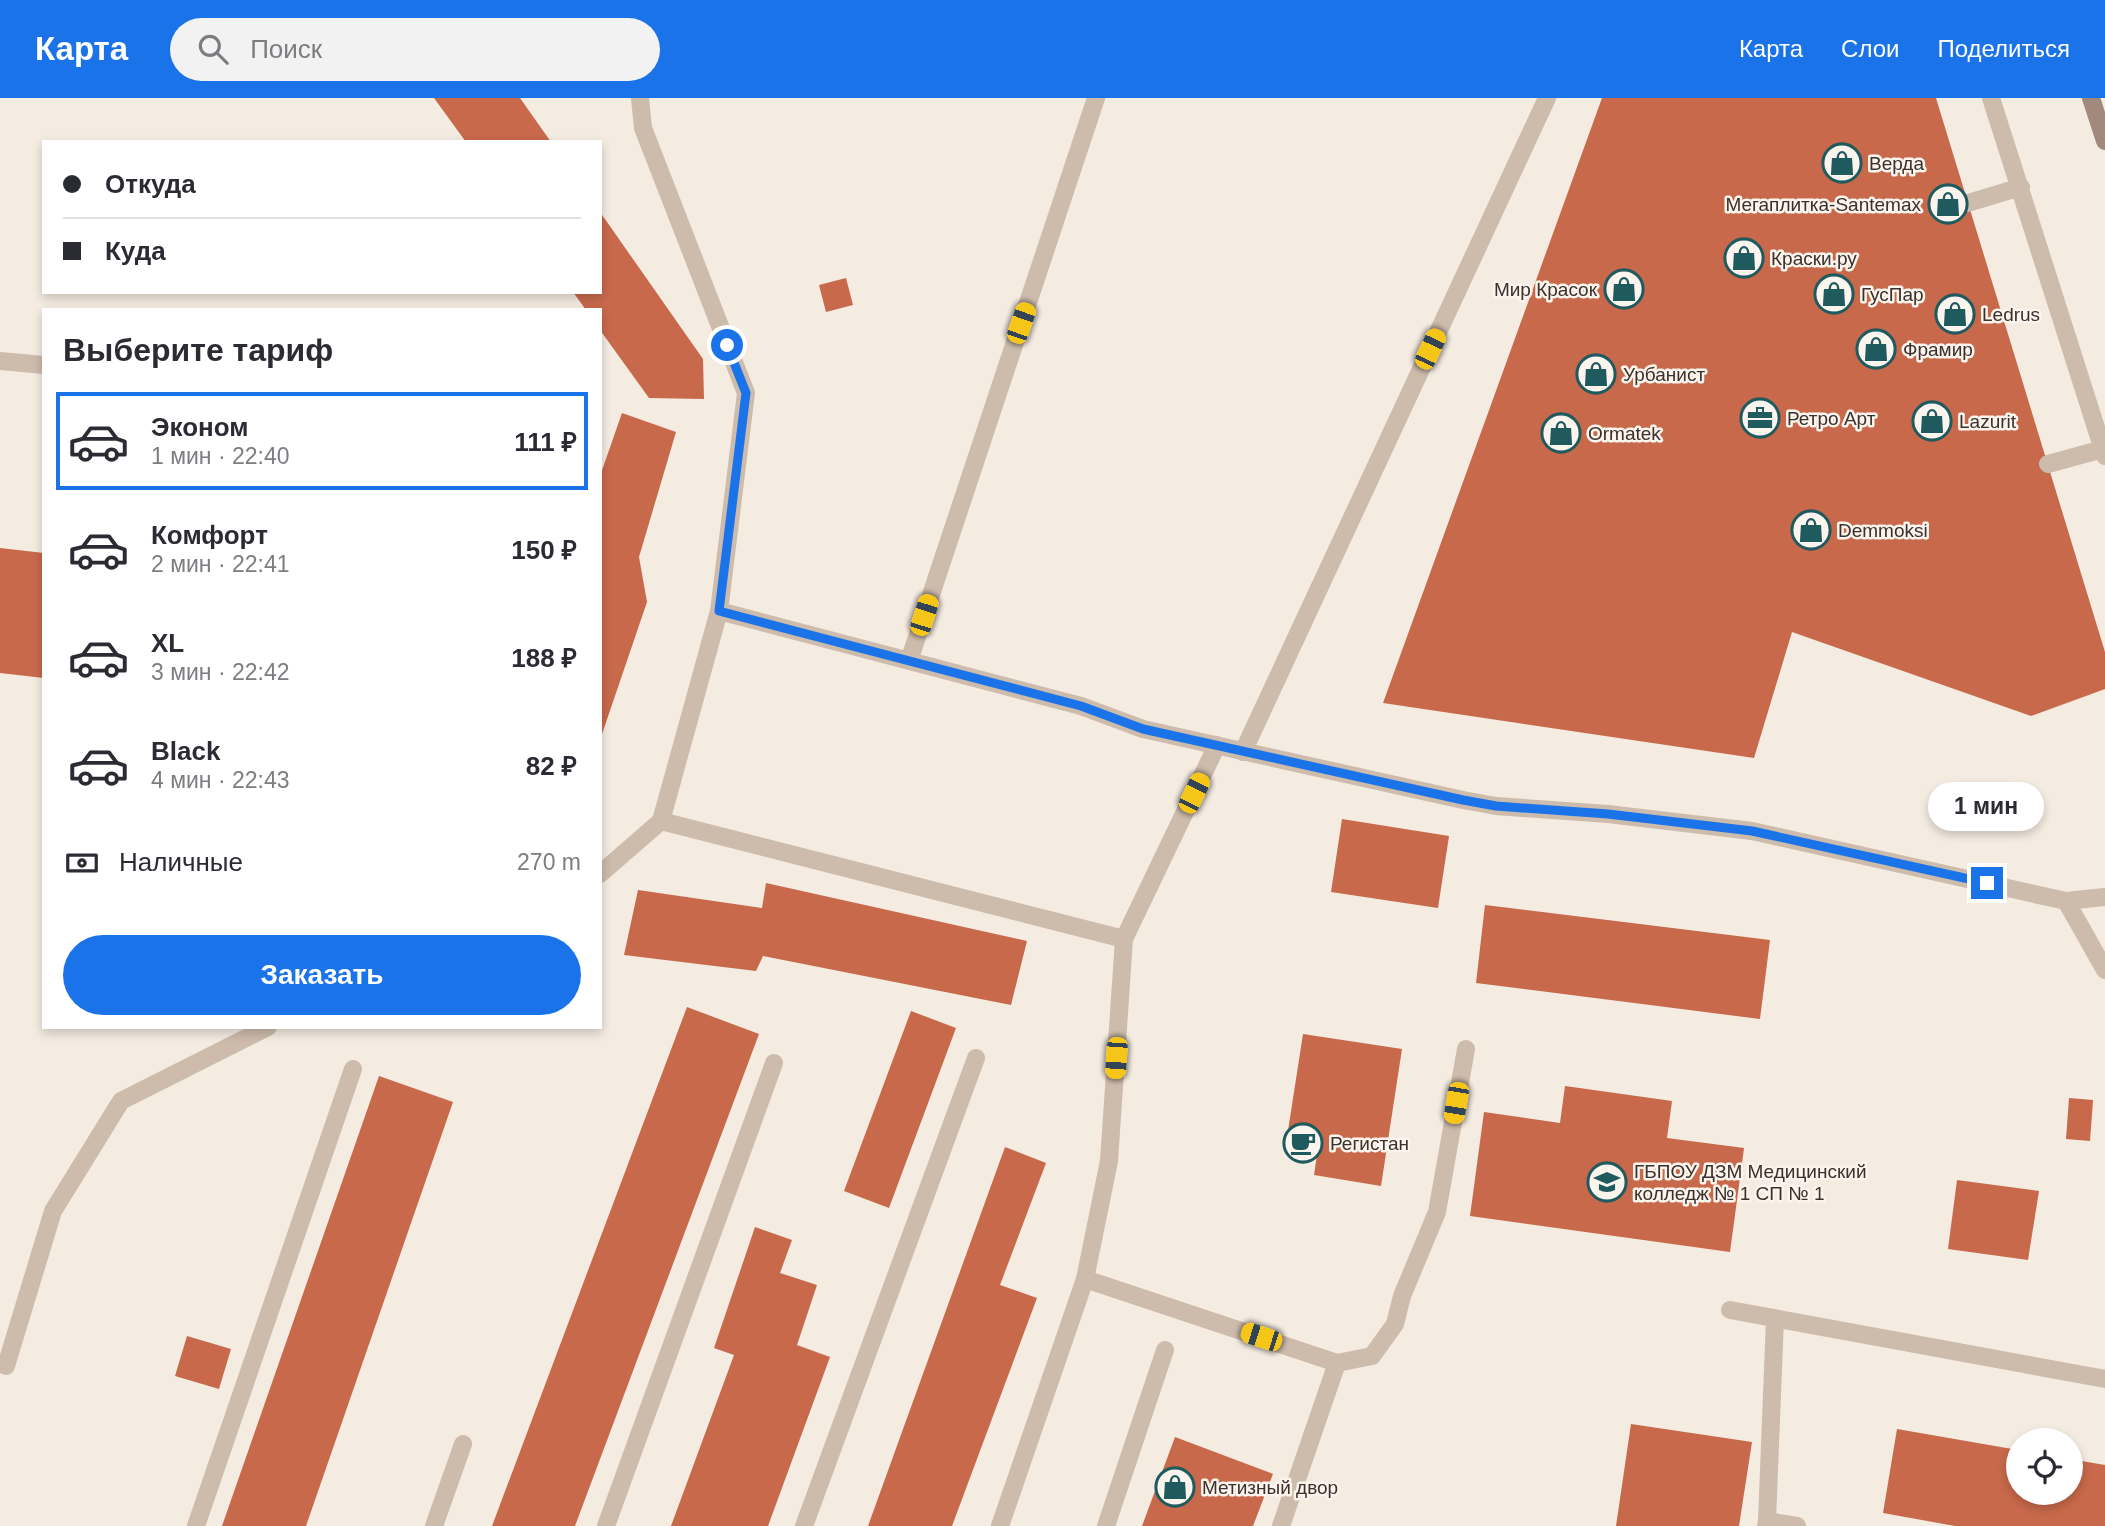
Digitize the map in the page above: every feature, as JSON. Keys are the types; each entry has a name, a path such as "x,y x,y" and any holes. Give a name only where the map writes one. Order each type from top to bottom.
{"main road":[{"path":"2091,98 2105,141"}],"street":[{"path":"602,871 661,821 719,611 746,393 643,128 640,98"},
{"path":"909,661 1096,98"},
{"path":"1243,752 1547,98"},
{"path":"1991,98 2104,453 2048,464"},
{"path":"1968,203 2021,187"},
{"path":"0,361 42,365"},
{"path":"719,611 1081,706 1143,729 1496,806 1608,814 1752,831 2066,901 2105,897"},
{"path":"1000,1526 1085,1279 1109,1161 1124,939 1217,745"},
{"path":"661,821 1124,939"},
{"path":"2066,901 2105,970"},
{"path":"6,1366 53,1211 121,1101 264,1029"},
{"path":"1085,1279 1337,1363 1372,1356 1395,1324 1402,1296 1437,1212 1466,1049"},
{"path":"804,1526 976,1058"},
{"path":"606,1526 774,1063"},
{"path":"196,1526 353,1069"},
{"path":"1730,1311 2105,1380"},
{"path":"1775,1318 1767,1524 1797,1526"},
{"path":"1106,1526 1165,1350"},
{"path":"1281,1526 1337,1363"},
{"path":"434,1526 463,1444"}],"building":[{"path":"434,98 520,98 550,140 465,140"},
{"path":"1602,98 1936,98 2105,652 2105,689 2031,716 1792,632 1754,758 1383,703"},
{"path":"602,215 703,359 704,399 649,398 602,333 602,308 585,308 574,294 602,294"},
{"path":"846,278 853,305 826,312 819,285"},
{"path":"622,413 676,432 639,557 647,602 602,734 602,470"},
{"path":"0,548 42,553 42,678 0,673"},
{"path":"1342,819 1449,836 1438,908 1331,892"},
{"path":"766,883 1027,941 1011,1005 763,956 756,971 624,955 638,890 762,908"},
{"path":"1485,905 1770,940 1760,1019 1476,983"},
{"path":"687,1007 759,1034 575,1526 492,1526"},
{"path":"911,1011 956,1028 889,1208 844,1191"},
{"path":"1303,1034 1402,1049 1381,1186 1314,1175 1317,1155 1285,1150"},
{"path":"379,1076 453,1102 306,1526 222,1526"},
{"name":"ГБПОУ ДЗМ Медицинский колледж № 1 СП № 1","path":"1565,1086 1672,1101 1667,1138 1744,1148 1730,1252 1470,1216 1484,1112 1560,1123"},
{"path":"2069,1098 2093,1100 2090,1141 2066,1139"},
{"path":"1005,1147 1046,1163 1000,1285 1037,1298 952,1526 868,1526"},
{"path":"1957,1180 2039,1191 2028,1260 1948,1249"},
{"path":"755,1227 792,1240 780,1273 817,1285 797,1345 830,1357 768,1526 671,1526 734,1355 714,1348"},
{"path":"187,1336 231,1349 219,1389 175,1376"},
{"path":"1631,1424 1752,1442 1739,1526 1616,1526"},
{"path":"1897,1429 2006,1448 2006,1505 2083,1505 2083,1461 2105,1465 2105,1526 1955,1526 1883,1513"},
{"path":"1175,1437 1273,1474 1253,1526 1142,1526"}],"place":[{"name":"Верда","path":"1842,163"},
{"name":"Мегаплитка-Santemax","path":"1948,204"},
{"name":"Краски.ру","path":"1744,258"},
{"name":"Мир Красок","path":"1624,289"},
{"name":"ГусПар","path":"1834,294"},
{"name":"Ledrus","path":"1955,314"},
{"name":"Фрамир","path":"1876,349"},
{"name":"Урбанист","path":"1596,374"},
{"name":"Ретро Арт","path":"1760,418"},
{"name":"Lazurit","path":"1932,421"},
{"name":"Ormatek","path":"1561,433"},
{"name":"Demmoksi","path":"1811,530"},
{"name":"Регистан","path":"1303,1143"},
{"name":"ГБПОУ ДЗМ Медицинский колледж № 1 СП № 1","path":"1607,1182"},
{"name":"Метизный двор","path":"1175,1487"}],"route":[{"path":"727,345 746,393 719,611 1081,706 1143,729 1463,800 1496,806 1608,814 1752,831 1987,883"}]}
